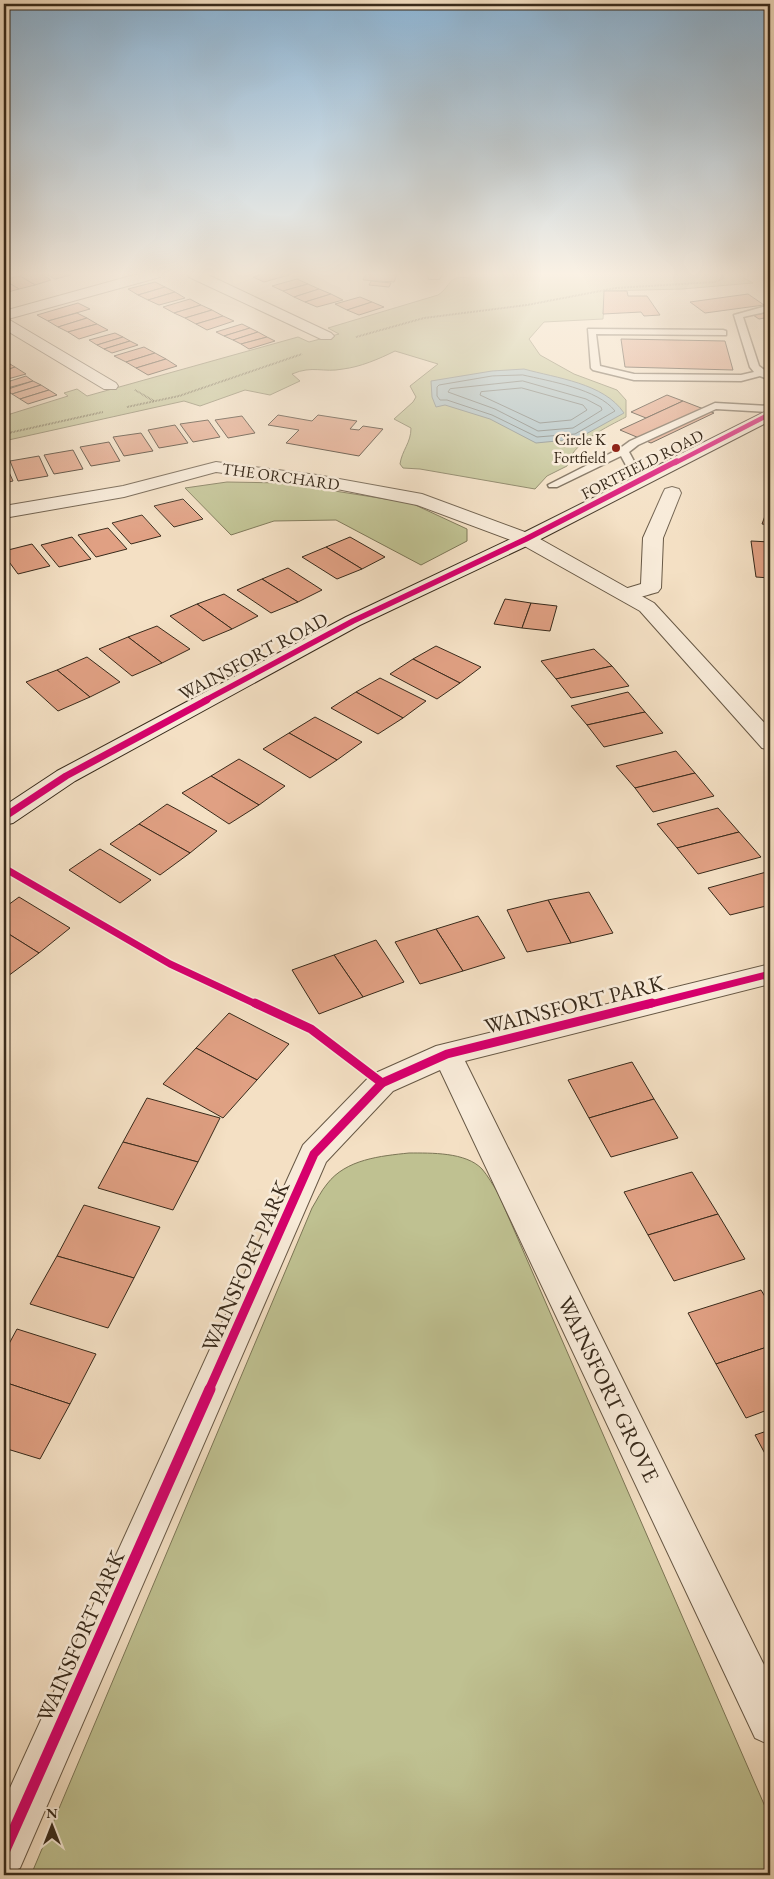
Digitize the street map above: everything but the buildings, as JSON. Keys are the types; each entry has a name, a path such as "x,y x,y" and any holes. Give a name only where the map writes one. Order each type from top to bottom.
{"street":[{"path":"68,362 110,386"},
{"name":"FORTFIELD ROAD","path":"526,539 770,414"},
{"name":"THE ORCHARD","path":"4,512 124,491 216,467 317,480 422,500 526,539"},
{"path":"628,594 652,588 653,538 672,493"},
{"path":"526,539 552,555 628,594 647,607 770,743"},
{"name":"WAINSFORT ROAD","path":"4,817 66,776 294,652 353,621 526,539"},
{"name":"WAINSFORT PARK","path":"4,1852 314,1154 382,1083 447,1054 770,974"},
{"name":"WAINSFORT GROVE","path":"447,1054 770,1723"}],"lane":[{"path":"595,362 596,368 634,377 741,378 766,375"},
{"path":"753,362 755,367 766,375"},
{"path":"553,485 623,451 634,443 715,406 770,409"},
{"path":"623,451 631,465 651,474"}],"path":[{"path":"126,408 179,396 280,362"},
{"path":"4,434 107,412"}],"green space":[{"path":"210,362 370,362 336,370 299,371 292,374 300,381 270,395 245,390 200,406 184,401 4,441 4,416 68,396 64,393 77,389 87,396"},
{"path":"430,362 552,362 574,374 617,390 626,400 626,417 583,443 575,450 567,466 547,476 535,489 420,469 403,468 400,464 410,438 411,428 394,419 416,397 410,386 438,364"},
{"path":"227,482 284,483 411,503 467,529 467,541 421,565 336,520 274,521 231,535 185,488"},
{"path":"409,1153 458,1156 467,1159 482,1169 498,1193 770,1818 770,1875 31,1875 312,1208 327,1184 344,1169 365,1160"}],"water":[{"path":"524,369 592,388 615,403 624,413 577,439 536,443 490,419 445,405 436,407 432,397 431,381 492,371"}],"cycle path":[{"path":"4,817 66,776 353,621 526,539 770,414"},
{"path":"4,868 170,964 311,1029 382,1083"},
{"path":"4,1852 314,1154 382,1083 447,1054 770,974"}],"place":[{"name":"Circle K Fortfield","path":"616,448"}]}
